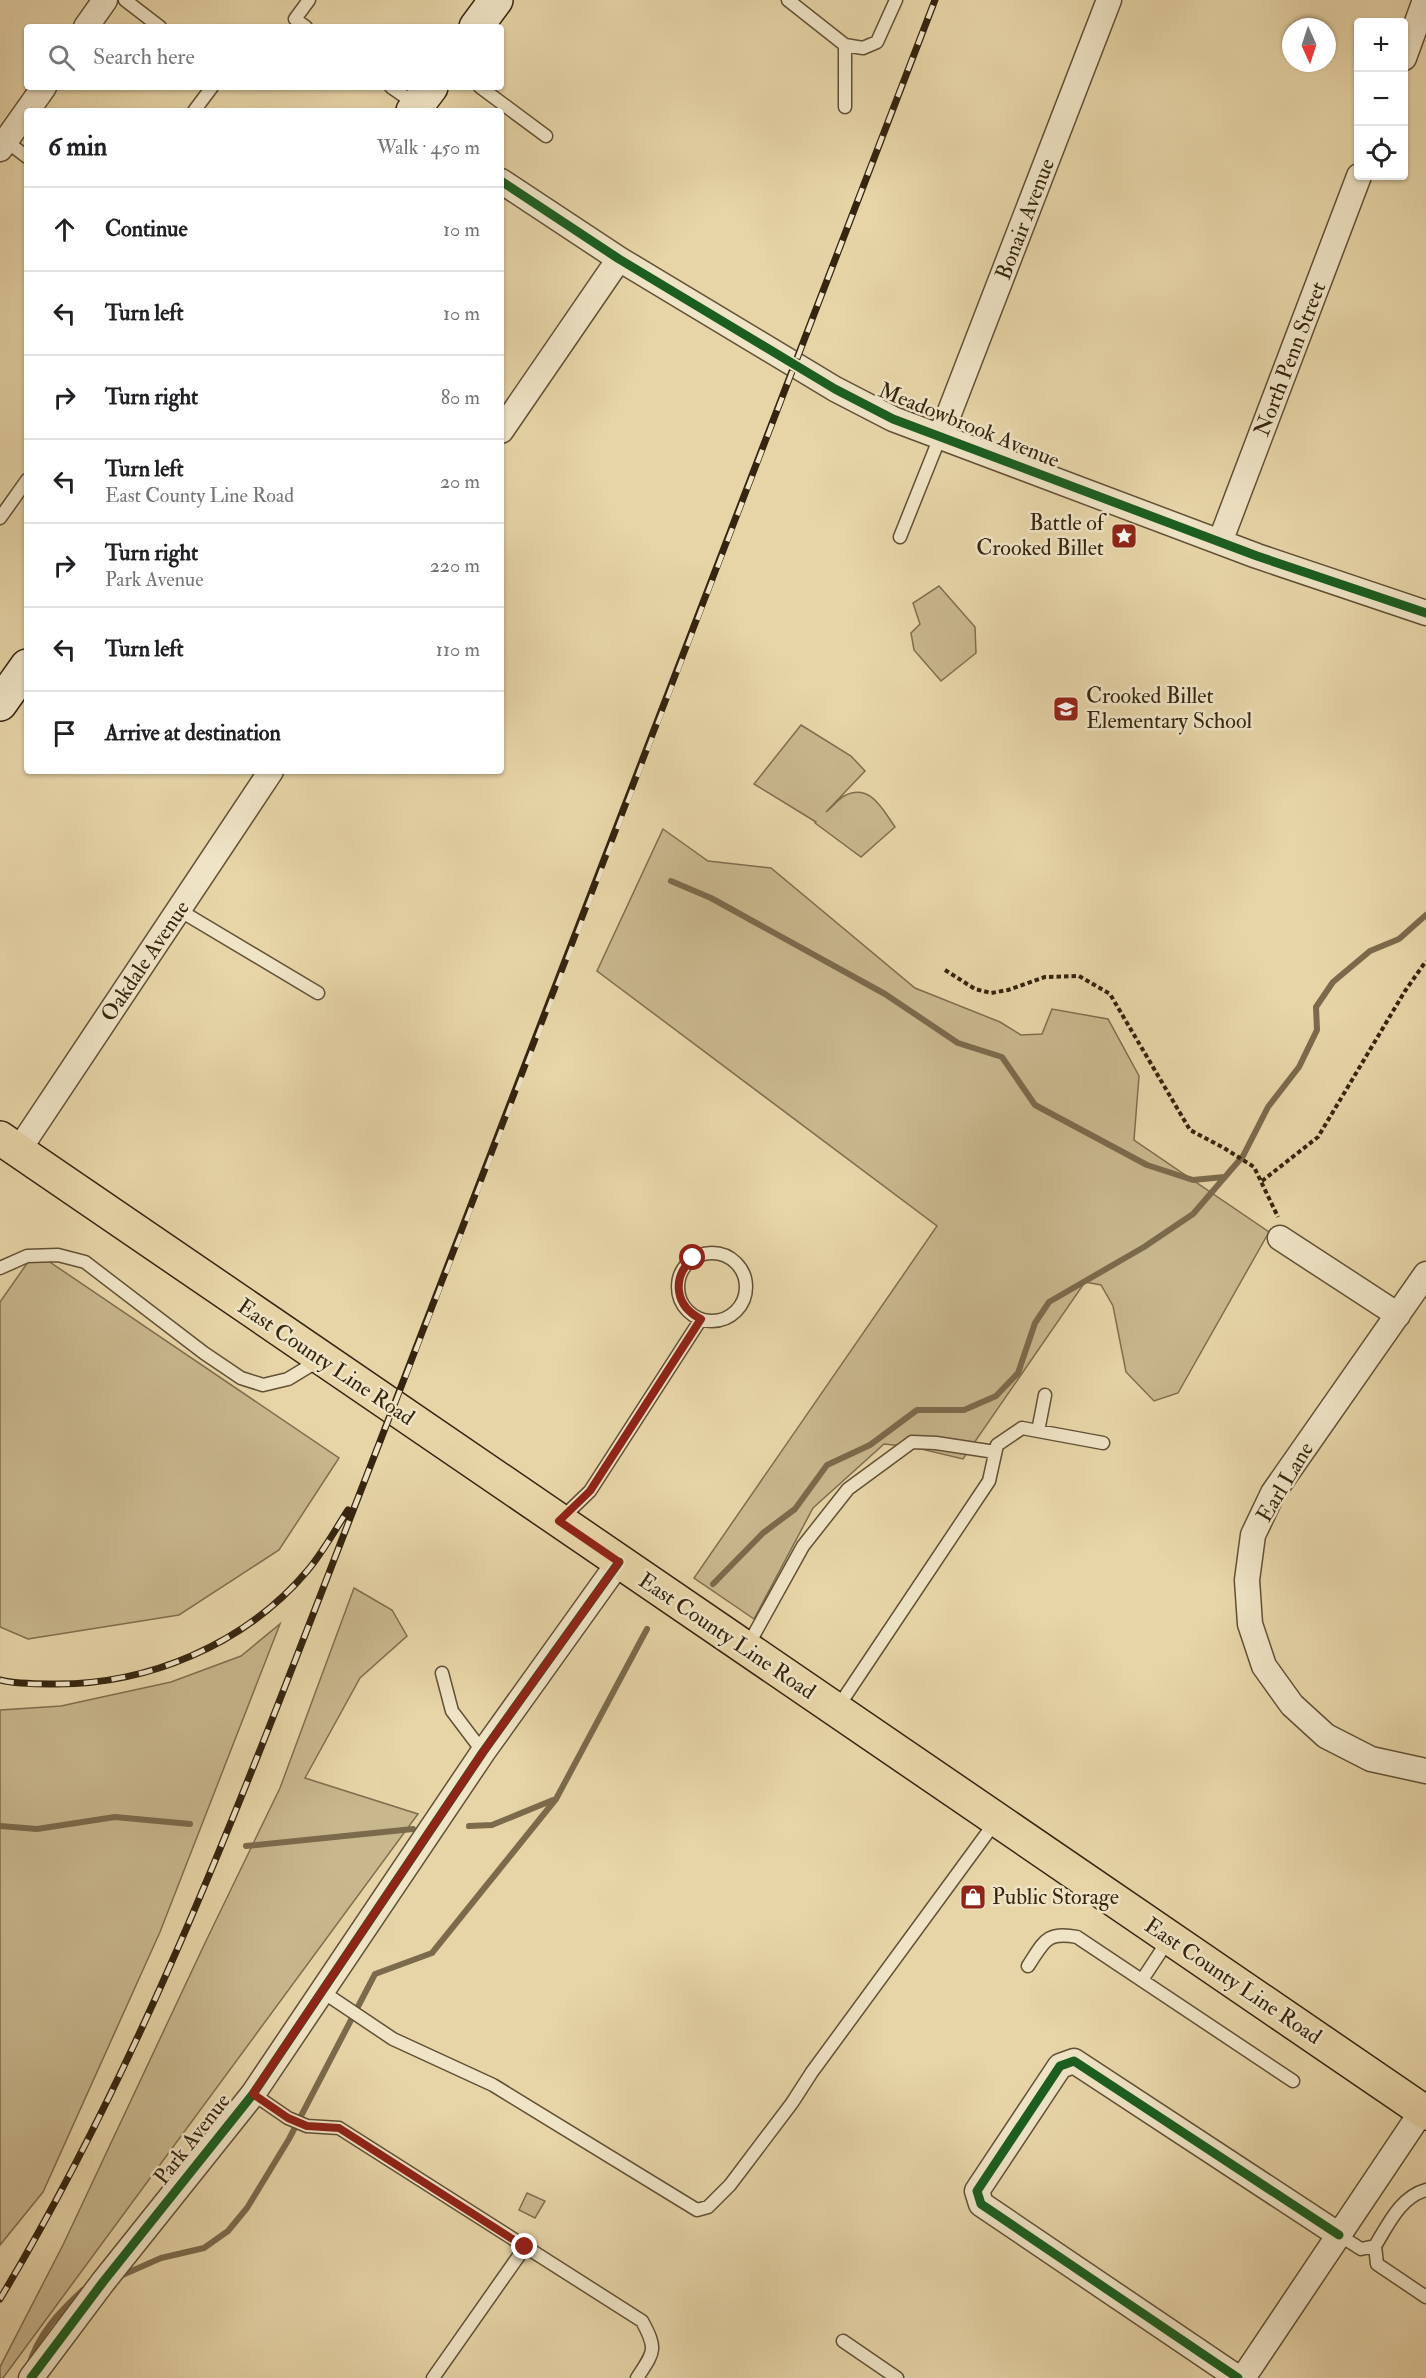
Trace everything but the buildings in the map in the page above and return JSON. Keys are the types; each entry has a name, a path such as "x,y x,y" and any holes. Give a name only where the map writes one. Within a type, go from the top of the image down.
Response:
{"main road":[{"path":"478,24 496,0"},
{"path":"0,704 24,670"},
{"name":"East County Line Road","path":"9,1144 996,1820 1425,2109"}],"street":[{"path":"88,24 105,0"},
{"name":"Bonair Avenue","path":"940,437 1109,0"},
{"path":"1408,47 1425,0"},
{"path":"29,108 42,90"},
{"path":"3,145 24,115"},
{"name":"North Penn Street","path":"1220,542 1357,180"},
{"name":"Meadowbrook Avenue","path":"504,183 619,259 835,389 893,419 1220,542 1426,613"},
{"path":"504,426 619,259"},
{"name":"Oakdale Avenue","path":"9,1144 179,910 269,774"},
{"path":"1280,1238 1398,1315"},
{"name":"Earl Lane","path":"1426,1274 1273,1493 1253,1535 1247,1580 1250,1624 1264,1666 1293,1705 1326,1736 1371,1759 1426,1771"},
{"name":"Park Avenue","path":"31,2378 253,2094 483,1752 619,1562"},
{"path":"1238,2378 981,2205 977,2191 1060,2066 1074,2061 1339,2235"},
{"path":"1243,2378 1425,2109"}],"lane":[{"path":"125,0 156,24"},
{"path":"301,24 295,20 309,0"},
{"path":"788,0 844,45 863,48 877,42 896,0"},
{"path":"844,45 845,107"},
{"path":"196,108 210,90"},
{"path":"484,90 546,136"},
{"path":"3,145 24,156"},
{"path":"900,537 940,437"},
{"path":"0,518 24,484"},
{"path":"179,910 318,993"},
{"path":"714,1253 725,1255 735,1261 746,1281 746,1293 742,1304 724,1319 713,1321 701,1319 692,1314 679,1297 680,1275 693,1258 714,1253"},
{"path":"0,1268 27,1256 58,1255 86,1262 204,1353 241,1378 263,1385 288,1379 322,1359"},
{"path":"559,1521 590,1491 701,1319"},
{"path":"1038,1431 1045,1395"},
{"path":"836,1710 989,1481 997,1445 1023,1428 1103,1443"},
{"path":"746,1649 803,1546 848,1489 912,1442 936,1443 995,1452"},
{"path":"442,1673 452,1711 483,1752"},
{"path":"323,1992 393,2039 493,2085 697,2210 708,2207 730,2185 792,2103 812,2072 996,1820"},
{"path":"1028,1966 1046,1940 1059,1934 1077,1937 1293,2081"},
{"path":"1142,1980 1170,1938"},
{"path":"253,2094 288,2118 307,2126 339,2128 642,2321 651,2337 653,2354 637,2378"},
{"path":"1426,2190 1416,2193 1399,2207 1375,2246 1377,2264 1426,2296"},
{"path":"1339,2235 1361,2249 1375,2246"},
{"path":"433,2378 525,2247"},
{"path":"843,2341 897,2378"}],"path":[{"path":"1263,1181 1318,1137 1405,991 1426,961"},
{"path":"945,970 975,989 991,993 1008,990 1046,977 1079,976 1110,994 1190,1130 1254,1167 1263,1181 1281,1222 1280,1238"}],"shaded area":[{"path":"939,586 975,627 976,653 941,681 914,650 911,633 920,624 913,603"},
{"path":"801,725 851,756 865,771 826,812 844,796 861,793 875,800 895,827 861,857 816,822 754,784"},
{"path":"663,829 708,861 771,868 915,988 1000,1022 1021,1035 1042,1034 1052,1009 1108,1019 1139,1076 1134,1140 1269,1232 1178,1393 1154,1401 1126,1372 1113,1306 1101,1285 1085,1282 963,1459 913,1447 884,1444 813,1508 754,1619 694,1578 937,1226 597,971"},
{"path":"35,1252 339,1458 279,1550 179,1615 28,1639 0,1627 0,1302"},
{"path":"354,1588 392,1610 407,1636 360,1678 305,1778 418,1814 3,2378 0,2378 0,2367 63,2245 280,1788"},
{"path":"280,1624 160,1932 43,2192 0,2245 0,1710 61,1706 171,1682 241,1656"},
{"path":"527,2193 545,2201 535,2218 519,2210"}],"waterway":[{"path":"671,881 711,898 885,994 958,1043 1002,1057 1035,1105 1147,1165 1193,1180 1224,1177"},
{"path":"713,1584 763,1533 795,1509 827,1465 870,1445 917,1410 964,1410 996,1396 1018,1373 1035,1323 1049,1302 1144,1247 1193,1214 1243,1156 1268,1107 1299,1067 1317,1030 1316,1007 1333,982 1370,951 1399,939 1426,915"},
{"path":"118,2277 161,2258 204,2248 228,2231 247,2208 289,2139 375,1974 432,1953 556,1799 647,1629"},
{"path":"469,1826 492,1825 553,1800"},
{"path":"0,1826 37,1829 115,1817 190,1824"},
{"path":"246,1846 413,1829"},
{"path":"29,2366 44,2334 58,2315 83,2290"}],"railway":[{"path":"0,2299 58,2197 111,2093 161,1987 207,1880 519,1084 935,0"},
{"path":"0,1680 50,1684 86,1683 122,1678 157,1669 224,1640 255,1620 283,1597 308,1570 348,1510"}],"cycle path":[{"path":"504,183 619,259 835,389 893,419 1257,556 1426,613"},
{"path":"31,2378 103,2282 253,2094 483,1752 619,1562"},
{"path":"1238,2378 981,2204 977,2191 1060,2066 1074,2061 1339,2235"}],"place":[{"name":"Battle of Crooked Billet","path":"1124,536"},
{"name":"Crooked Billet Elementary School","path":"1066,709"},
{"name":"Public Storage","path":"973,1897"}],"route":[{"path":"525,2247 339,2128 307,2126 288,2118 253,2094 483,1752 619,1562 559,1521 590,1491 701,1319 684,1306 679,1297 680,1275 693,1258"}]}
